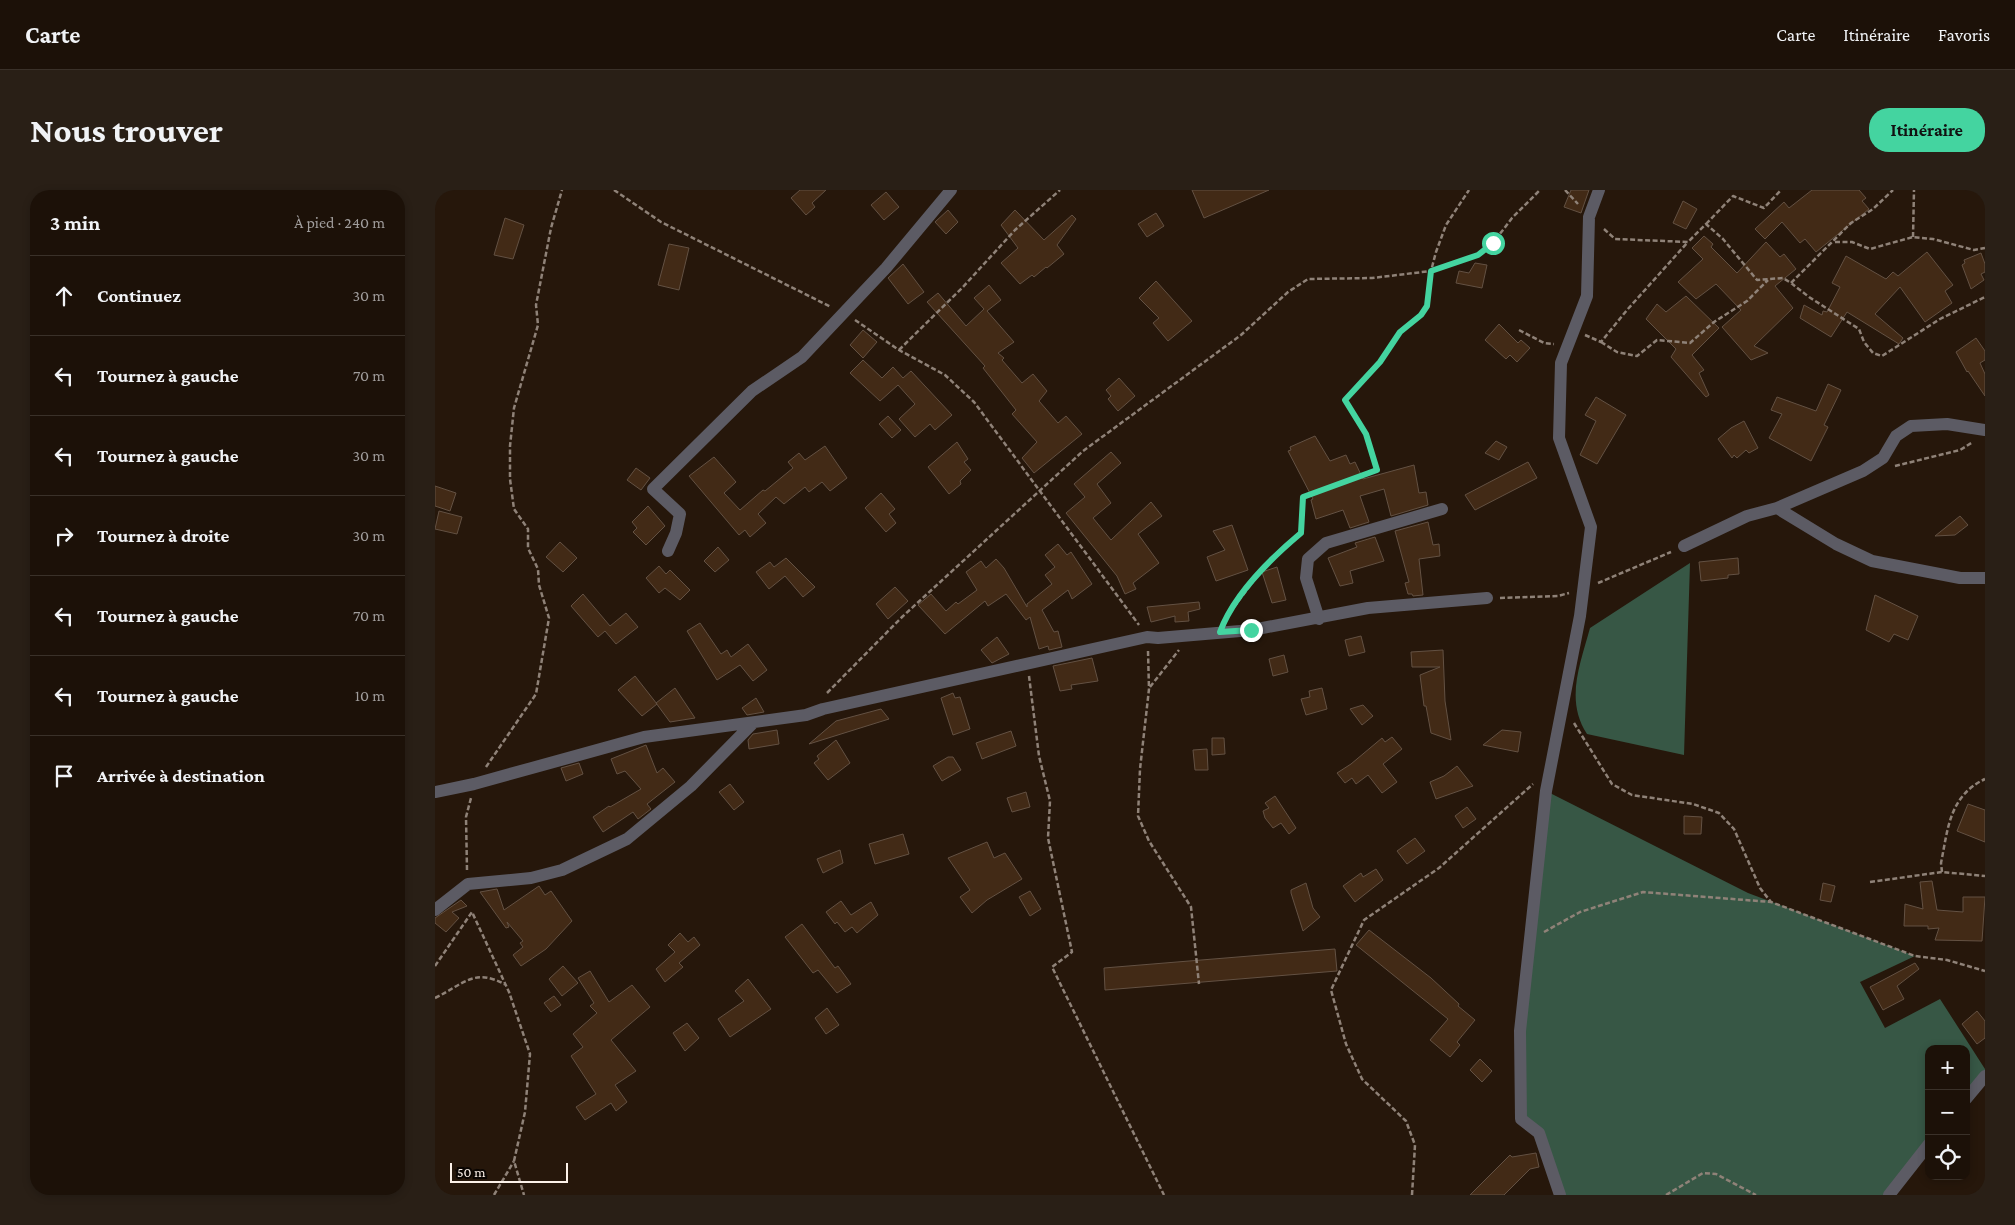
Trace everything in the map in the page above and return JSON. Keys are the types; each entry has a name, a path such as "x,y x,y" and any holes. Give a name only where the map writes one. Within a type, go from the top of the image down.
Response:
{"street":[{"path":"667,551 676,533 680,514 653,489 752,391 802,357 886,268 951,190"},
{"path":"1560,1195 1539,1133 1521,1119 1520,1031 1549,769 1580,616 1591,527 1559,438 1561,363 1587,296 1589,216 1599,190"},
{"path":"1684,546 1747,516 1777,508 1863,471 1883,458 1896,436 1911,426 1947,424 1981,435"},
{"path":"1777,508 1836,544 1872,560 1960,578 1985,578"},
{"path":"1319,619 1306,578 1308,559 1326,543 1442,509"},
{"path":"435,792 474,784 644,737 806,716 823,709 1147,637 1158,638 1251,630 1319,619 1368,608 1487,598"},
{"path":"435,910 468,884 531,878 562,870 627,839 691,786 752,724"},
{"path":"1970,1094 1985,1076"},
{"path":"1889,1195 1925,1149"}],"path":[{"path":"468,884 467,817 474,784 535,694 549,618 539,585 538,569 528,548 528,529 515,509 510,479 510,446 514,408 538,325 536,305 551,228 562,190"},
{"path":"614,190 661,222 844,313 899,350 945,375 974,402 1040,490 1147,637 1149,689 1140,769 1138,816 1149,841 1191,907 1199,984"},
{"path":"899,350 963,288 1015,230 1060,190"},
{"path":"1220,632 1225,618 1270,559 1301,533 1303,497 1377,470 1366,434 1345,400 1380,362 1400,332 1421,315 1427,306 1431,271 1446,225 1469,190"},
{"path":"1532,190 1535,194"},
{"path":"825,695 902,618 1083,451 1241,335 1288,292 1308,278 1372,278 1431,271 1478,255 1493,243 1539,190"},
{"path":"1565,190 1589,216 1615,239 1688,242"},
{"path":"1601,342 1688,242 1733,196 1764,208 1781,190"},
{"path":"1791,283 1835,242 1851,223 1873,209 1893,190"},
{"path":"1913,237 1914,190"},
{"path":"1706,224 1723,239 1757,280 1783,278 1859,329 1864,342 1873,353 1882,356 1940,319 1985,296"},
{"path":"1835,242 1852,242 1870,249 1913,237 1933,239 1974,250 1985,248"},
{"path":"1574,330 1601,342 1617,352 1637,356 1657,340 1690,343 1714,322 1747,301 1769,279"},
{"path":"1519,330 1544,342 1569,345"},
{"path":"1893,466 1960,450 1981,435"},
{"path":"1149,689 1192,635"},
{"path":"1028,663 1039,756 1050,801 1048,838 1072,952 1053,967 1164,1195"},
{"path":"1562,704 1612,784 1633,795 1693,804 1719,813 1734,829 1760,888 1771,902"},
{"path":"1412,1195 1415,1145 1406,1121 1362,1079 1346,1044 1331,990 1364,920 1439,868 1549,769"},
{"path":"1941,872 1941,863 1953,809 1972,785 1985,779"},
{"path":"1870,882 1941,872 1985,876"},
{"path":"1529,940 1580,912 1643,892 1771,902 1915,956 1984,970"},
{"path":"435,966 472,912 506,985 530,1054 525,1112 514,1161 494,1195"},
{"path":"435,998 474,977 484,976 506,985"},
{"path":"514,1161 524,1195"},
{"path":"1666,1195 1703,1173 1715,1174 1756,1195"}],"green space":[{"path":"1690,563 1684,755 1587,734 1580,721 1576,695 1579,669 1590,628"},
{"path":"1546,791 1748,893 1915,956 1860,982 1885,1028 1940,999 1970,1045 1925,1045 1925,1149 1889,1195 1560,1195 1539,1133 1521,1119 1520,1031"},
{"path":"1970,1046 1985,1069 1985,1076 1970,1094"}],"building":[{"path":"800,190 826,190 812,203 815,207 806,215 791,198"},
{"path":"1192,190 1269,190 1204,218"},
{"path":"1571,190 1589,190 1581,213 1564,207"},
{"path":"1812,190 1859,190 1866,198 1862,201 1869,209 1816,252 1805,239 1800,243 1782,222 1765,239 1755,229 1784,202 1789,208"},
{"path":"886,192 899,207 884,220 871,205"},
{"path":"1683,201 1697,209 1686,229 1673,223"},
{"path":"948,210 958,222 946,234 935,222"},
{"path":"1015,210 1044,240 1072,215 1076,219 1057,245 1064,254 1034,277 1032,275 1020,284 1001,263 1018,248 1001,225"},
{"path":"1156,213 1164,226 1147,237 1138,224"},
{"path":"505,218 524,225 513,259 494,255"},
{"path":"1704,236 1713,244 1711,247 1737,273 1766,242 1780,257 1784,254 1796,269 1775,286 1793,308 1754,346 1768,353 1751,360 1722,327 1741,310 1716,284 1696,299 1678,282 1703,259 1692,248"},
{"path":"669,244 689,248 679,290 658,285"},
{"path":"1927,252 1953,285 1945,291 1952,303 1925,322 1900,287 1875,314 1903,338 1899,344 1847,312 1831,337 1800,318 1804,305 1822,315 1823,311 1827,312 1840,287 1832,283 1846,256 1886,279 1893,272 1898,276"},
{"path":"1981,253 1985,264 1985,272 1981,274 1984,280 1971,289 1962,265 1965,263 1964,260"},
{"path":"1475,263 1487,265 1482,288 1456,283 1459,271 1469,273"},
{"path":"903,264 924,292 908,304 888,278"},
{"path":"1156,281 1192,321 1168,341 1153,323 1159,318 1139,298"},
{"path":"989,285 1001,300 987,311 1014,342 998,353 1004,358 1002,360 1022,383 1033,374 1047,391 1039,401 1058,423 1066,416 1082,434 1034,473 1022,458 1037,442 1012,414 1016,410 983,368 985,366 927,302 938,293 966,326 984,309 974,298"},
{"path":"1686,296 1719,328 1692,355 1704,370 1699,373 1709,395 1706,397 1671,357 1676,349 1646,319 1657,304 1666,312"},
{"path":"1499,324 1518,343 1521,340 1530,348 1517,362 1510,355 1506,359 1485,340"},
{"path":"863,330 877,342 863,358 850,345"},
{"path":"1976,338 1985,351 1985,360 1980,363 1985,374 1985,396 1967,372 1956,352"},
{"path":"863,360 882,378 893,367 903,378 911,371 952,415 935,430 930,424 915,437 899,419 915,404 898,385 880,401 850,373"},
{"path":"1119,378 1135,396 1118,411 1108,399 1111,396 1106,390"},
{"path":"1828,384 1841,390 1824,425 1828,427 1811,461 1769,438 1782,414 1771,410 1777,397 1816,411"},
{"path":"1596,397 1626,415 1597,464 1580,455 1596,421 1585,415"},
{"path":"888,416 901,430 892,438 879,424"},
{"path":"1744,421 1758,448 1749,453 1746,450 1737,458 1734,455 1732,458 1718,439 1731,428"},
{"path":"1315,436 1330,461 1346,455 1350,464 1355,462 1363,479 1414,465 1419,493 1426,492 1428,505 1391,516 1384,489 1360,496 1369,522 1350,528 1343,510 1316,519 1311,500 1313,499 1288,451 1291,450 1290,447"},
{"path":"1496,441 1507,447 1499,460 1485,453"},
{"path":"957,442 968,459 964,462 971,470 960,481 961,484 949,494 928,467"},
{"path":"825,446 847,478 830,491 822,482 809,492 805,487 784,504 776,497 758,514 766,523 750,537 745,530 739,535 689,476 714,457 736,482 724,493 740,510 793,468 788,462 799,453 805,460"},
{"path":"1111,452 1121,463 1097,484 1111,503 1093,518 1111,540 1151,502 1162,516 1138,534 1159,563 1133,583 1136,589 1125,594 1117,576 1066,513 1085,497 1074,484"},
{"path":"1528,462 1537,478 1475,510 1465,495"},
{"path":"636,468 650,478 641,490 627,480"},
{"path":"435,486 456,493 450,511 435,506"},
{"path":"881,493 895,509 889,514 896,523 886,532 865,508"},
{"path":"648,506 665,526 646,545 633,532 637,528 632,522"},
{"path":"439,511 462,517 457,534 435,529"},
{"path":"1960,516 1968,525 1955,535 1935,536"},
{"path":"1428,522 1433,545 1439,544 1440,556 1419,559 1423,595 1413,596 1408,594 1405,583 1409,582 1395,531"},
{"path":"1232,525 1248,570 1216,581 1207,557 1225,550 1213,531"},
{"path":"1375,537 1384,561 1350,571 1353,583 1340,586 1328,558 1357,547 1355,543"},
{"path":"560,542 577,558 563,572 546,557"},
{"path":"1058,544 1067,555 1071,552 1092,584 1072,599 1068,590 1042,610 1054,632 1058,631 1062,647 1049,650 1048,646 1039,649 1030,617 1026,620 1006,594 988,606 985,601 945,634 918,605 931,594 946,611 956,602 958,604 977,590 966,572 981,561 986,568 996,559 1004,568 1027,607 1027,604 1052,584 1045,575 1055,567 1045,555"},
{"path":"718,547 729,560 715,572 704,561"},
{"path":"786,558 815,587 803,597 785,576 769,589 756,572 770,562 774,567"},
{"path":"1738,558 1739,574 1728,575 1728,578 1701,581 1699,562"},
{"path":"659,566 666,574 670,570 690,590 680,600 665,588 659,593 646,578"},
{"path":"1277,567 1286,600 1272,603 1262,572"},
{"path":"895,587 908,601 888,619 876,604"},
{"path":"583,594 610,626 626,613 638,627 616,644 605,631 598,637 571,606"},
{"path":"1875,595 1918,616 1908,640 1894,634 1889,642 1866,630"},
{"path":"1199,602 1200,609 1188,612 1189,621 1175,622 1175,616 1151,622 1147,607"},
{"path":"700,623 721,654 727,650 731,657 748,644 767,670 753,681 740,665 717,680 687,631"},
{"path":"1361,636 1365,652 1349,656 1345,640"},
{"path":"997,637 1009,654 992,663 981,650"},
{"path":"1443,650 1445,701 1451,740 1431,733 1426,706 1424,706 1420,675 1440,667 1412,667 1411,652"},
{"path":"1284,655 1288,672 1273,676 1269,659"},
{"path":"1092,658 1098,681 1071,685 1072,689 1060,691 1053,666"},
{"path":"635,676 657,704 642,716 618,690"},
{"path":"675,688 695,718 670,722 656,703"},
{"path":"1322,688 1327,709 1306,715 1301,699 1310,697 1309,691"},
{"path":"953,693 955,698 960,697 970,729 953,735 941,698"},
{"path":"756,698 764,712 747,715 742,708"},
{"path":"1363,705 1373,716 1362,725 1350,709"},
{"path":"881,709 889,719 809,744 836,721"},
{"path":"777,730 779,744 749,749 748,740 753,734"},
{"path":"1502,730 1521,732 1518,752 1483,745"},
{"path":"1011,731 1016,746 982,759 976,743"},
{"path":"1392,737 1402,749 1383,764 1397,782 1382,793 1368,775 1356,784 1352,778 1345,783 1337,773 1382,738 1385,742"},
{"path":"1212,738 1224,738 1225,754 1212,755"},
{"path":"836,740 850,763 828,780 814,763 819,759 817,756"},
{"path":"646,745 657,773 663,768 675,782 647,804 651,809 638,819 633,812 603,832 593,817 641,789 625,771 617,774 611,759"},
{"path":"1207,749 1208,770 1195,770 1193,750"},
{"path":"948,757 953,757 961,770 942,781 933,766"},
{"path":"579,763 583,774 566,781 561,768"},
{"path":"1457,766 1473,786 1436,799 1430,782 1444,776"},
{"path":"730,784 744,802 734,810 719,792"},
{"path":"1026,792 1030,807 1012,812 1007,798"},
{"path":"1275,796 1296,828 1289,834 1281,823 1273,828 1265,818 1263,811 1269,808 1265,803"},
{"path":"1968,804 1985,810 1985,842 1957,831"},
{"path":"1467,807 1476,819 1463,828 1455,816"},
{"path":"1684,816 1702,817 1701,834 1684,834"},
{"path":"903,834 909,854 875,864 869,844"},
{"path":"1415,838 1425,851 1407,864 1397,851"},
{"path":"987,842 994,858 1005,853 1022,879 987,900 972,913 960,897 970,890 948,858"},
{"path":"840,850 843,863 823,873 817,859"},
{"path":"1376,869 1383,880 1355,902 1343,886 1361,873 1363,877"},
{"path":"1932,881 1937,910 1963,912 1963,897 1985,897 1982,941 1935,940 1939,928 1928,929 1928,926 1904,926 1905,904 1923,909 1920,882"},
{"path":"1306,883 1313,908 1320,917 1303,931 1291,890"},
{"path":"1823,883 1835,886 1831,902 1820,900"},
{"path":"539,886 545,895 551,891 572,921 546,949 521,966 513,955 523,947 520,943 523,941 507,922 509,927 506,928 480,892 497,889 504,910"},
{"path":"1030,891 1041,909 1030,916 1019,897"},
{"path":"461,900 467,906 452,912 459,918 446,932 435,923 435,918"},
{"path":"841,901 851,915 871,902 878,915 857,933 852,927 845,932 837,922 835,924 826,912"},
{"path":"802,924 835,968 838,966 851,984 837,993 818,970 813,973 785,937"},
{"path":"1369,930 1431,978 1459,1004 1458,1006 1475,1020 1457,1042 1460,1045 1450,1057 1430,1040 1448,1019 1356,945"},
{"path":"680,933 688,942 694,937 700,945 679,963 683,967 665,982 656,969 675,952 668,945"},
{"path":"1335,949 1337,971 1105,990 1104,968"},
{"path":"1915,963 1919,969 1897,986 1904,999 1883,1010 1870,987"},
{"path":"563,966 578,983 562,996 549,979"},
{"path":"590,971 609,1002 632,985 650,1007 611,1040 636,1071 615,1085 627,1102 616,1111 611,1103 585,1120 576,1107 596,1094 571,1056 583,1047 573,1034 597,1013 590,1006 594,1003 578,978"},
{"path":"748,979 771,1009 730,1037 718,1019 744,1001 735,991"},
{"path":"554,996 561,1005 551,1012 544,1003"},
{"path":"827,1008 839,1025 826,1034 815,1018"},
{"path":"1977,1011 1985,1021 1985,1038 1977,1044 1962,1024"},
{"path":"687,1023 699,1038 685,1051 673,1033"},
{"path":"1480,1059 1492,1071 1482,1082 1470,1070"},
{"path":"1536,1153 1539,1167 1530,1169 1504,1195 1470,1195 1510,1155 1512,1157"}],"route":[{"path":"1251,630 1220,632 1225,618 1270,559 1301,533 1303,497 1377,470 1366,434 1345,400 1380,362 1400,332 1421,315 1427,306 1431,271 1478,255 1493,243"}]}
